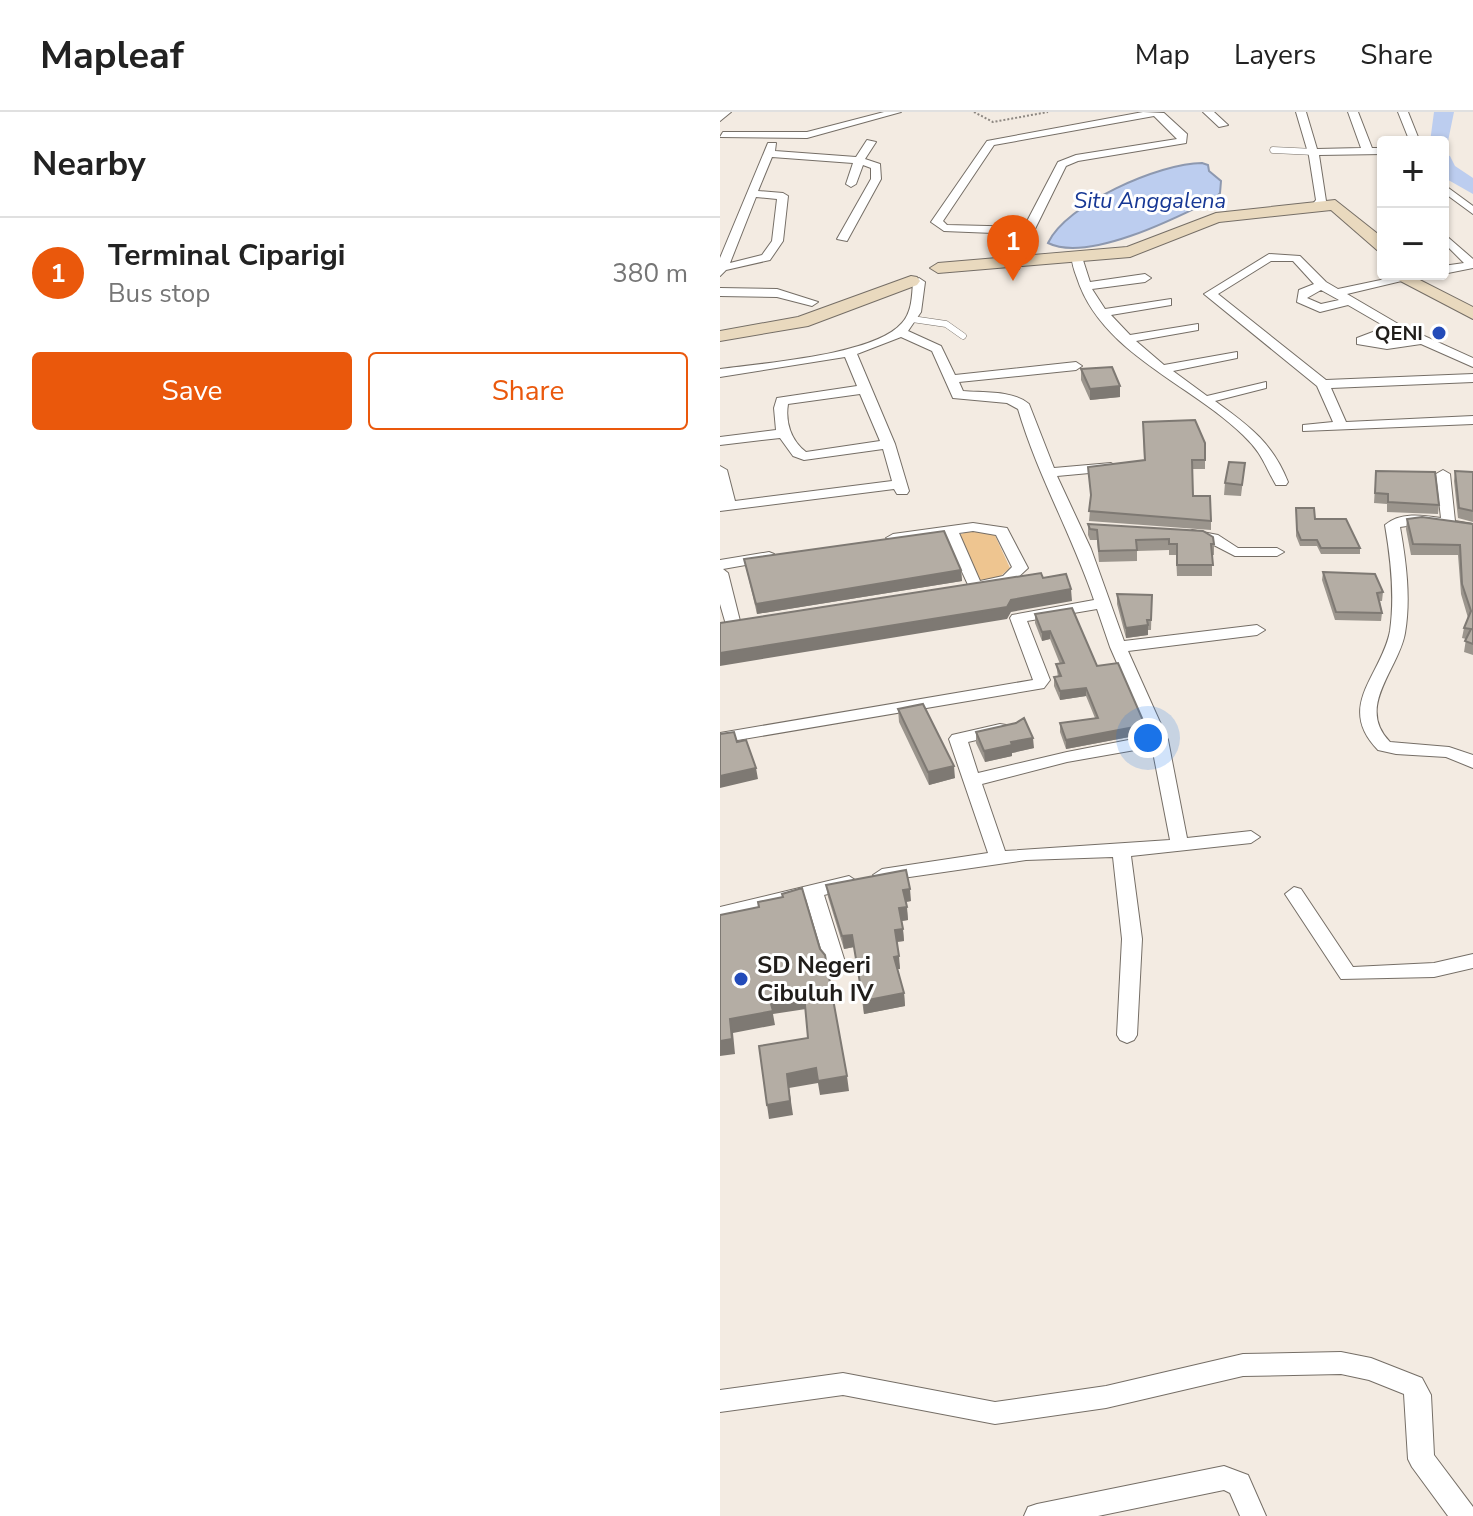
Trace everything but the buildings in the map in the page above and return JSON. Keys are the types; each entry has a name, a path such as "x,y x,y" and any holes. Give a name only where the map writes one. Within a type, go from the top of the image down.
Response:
{"street":[{"path":"720,118 726,112"},
{"path":"721,134 775,136 820,133 896,112"},
{"path":"1208,112 1223,125"},
{"path":"1301,112 1315,152 1328,208 1377,256"},
{"path":"1353,112 1368,152"},
{"path":"1403,112 1413,136"},
{"path":"1015,264 1028,231 1062,164 1067,160 1178,142 1183,136 1161,115 1154,113 991,143 937,222 944,228 1028,231"},
{"path":"721,270 775,136"},
{"path":"851,184 859,160 871,142"},
{"path":"1315,152 1377,151"},
{"path":"769,154 859,160 876,166 876,179 843,239"},
{"path":"721,270 766,258 778,241 782,219 778,207 783,196 752,194"},
{"path":"1449,195 1473,211"},
{"path":"720,327 788,317 912,279 937,280 940,270 1154,255 1212,227 1328,208 1377,243"},
{"path":"1449,242 1473,265"},
{"path":"1341,426 1323,384 1210,294 1269,257 1296,258 1322,285 1396,328 1473,363"},
{"path":"1077,259 1086,286 1102,313 1143,356 1165,369 1260,443 1271,457 1281,482"},
{"path":"1449,269 1473,265"},
{"path":"1086,286 1145,278"},
{"path":"720,373 849,351 900,332 912,319 912,279"},
{"path":"720,336 802,322 912,279"},
{"path":"1322,285 1303,293 1301,299 1320,308 1394,280"},
{"path":"1417,280 1473,314"},
{"path":"1420,280 1473,304"},
{"path":"720,292 777,293 812,302"},
{"path":"1102,313 1167,302"},
{"path":"1126,339 1194,327"},
{"path":"1396,328 1361,341 1387,345 1422,340"},
{"path":"900,332 937,349 962,397 1007,399 1021,404 1050,472 1081,528 1118,647 1159,740 1180,846"},
{"path":"720,470 725,507 901,487 888,444 849,351"},
{"path":"1165,369 1233,355"},
{"path":"952,379 1076,366"},
{"path":"1323,384 1473,378"},
{"path":"1205,400 1261,385"},
{"path":"865,389 782,401 779,409 793,452 804,456 888,444"},
{"path":"1308,428 1473,420"},
{"path":"720,441 786,433"},
{"path":"1050,472 1121,467"},
{"path":"1443,474 1448,524"},
{"path":"1473,528 1418,520 1392,525 1398,555 1399,586 1394,643 1387,665 1375,680 1368,700 1370,720 1378,742 1384,746 1439,748 1473,762"},
{"path":"880,540 950,529 973,527 999,530 1026,577 967,587 950,529"},
{"path":"1170,533 1206,535 1235,552 1277,552"},
{"path":"720,565 778,556"},
{"path":"720,573 734,625"},
{"path":"720,738 1038,684 1042,680 1018,618 1102,603"},
{"path":"1118,647 1257,630"},
{"path":"998,857 958,739 1010,727"},
{"path":"974,780 1067,757 1159,740"},
{"path":"720,914 872,877 998,857 1121,851 1251,837"},
{"path":"1121,851 1132,939 1127,1035"},
{"path":"813,891 835,962"},
{"path":"1294,894 1348,974 1434,970 1473,961"},
{"path":"720,1401 824,1384 865,1386 995,1413 1120,1394 1243,1365 1341,1363 1371,1369 1407,1382 1419,1395 1418,1441 1421,1459 1464,1516"},
{"path":"1037,1516 1224,1478 1239,1484 1253,1516"}],"lane":[{"path":"1273,150 1315,152"},
{"path":"912,319 941,322 963,336"}],"path":[{"path":"974,112 993,122 1048,112"}],"shaded area":[{"path":"977,528 993,531 1010,568 997,579 978,580 959,535"}],"water":[{"name":"Situ Anggalena","path":"1202,163 1208,165 1209,171 1221,181 1220,193 1214,199 1156,226 1109,243 1065,248 1048,243 1058,228 1074,214 1116,188 1163,170"}],"waterway":[{"path":"1441,136 1444,112"},
{"path":"1449,172 1473,188"}],"place":[{"name":"Terminal Ciparigi","path":"1013,281"},
{"name":"QENI","path":"1439,333"},
{"name":"SD Negeri Cibuluh IV","path":"741,979"}]}
